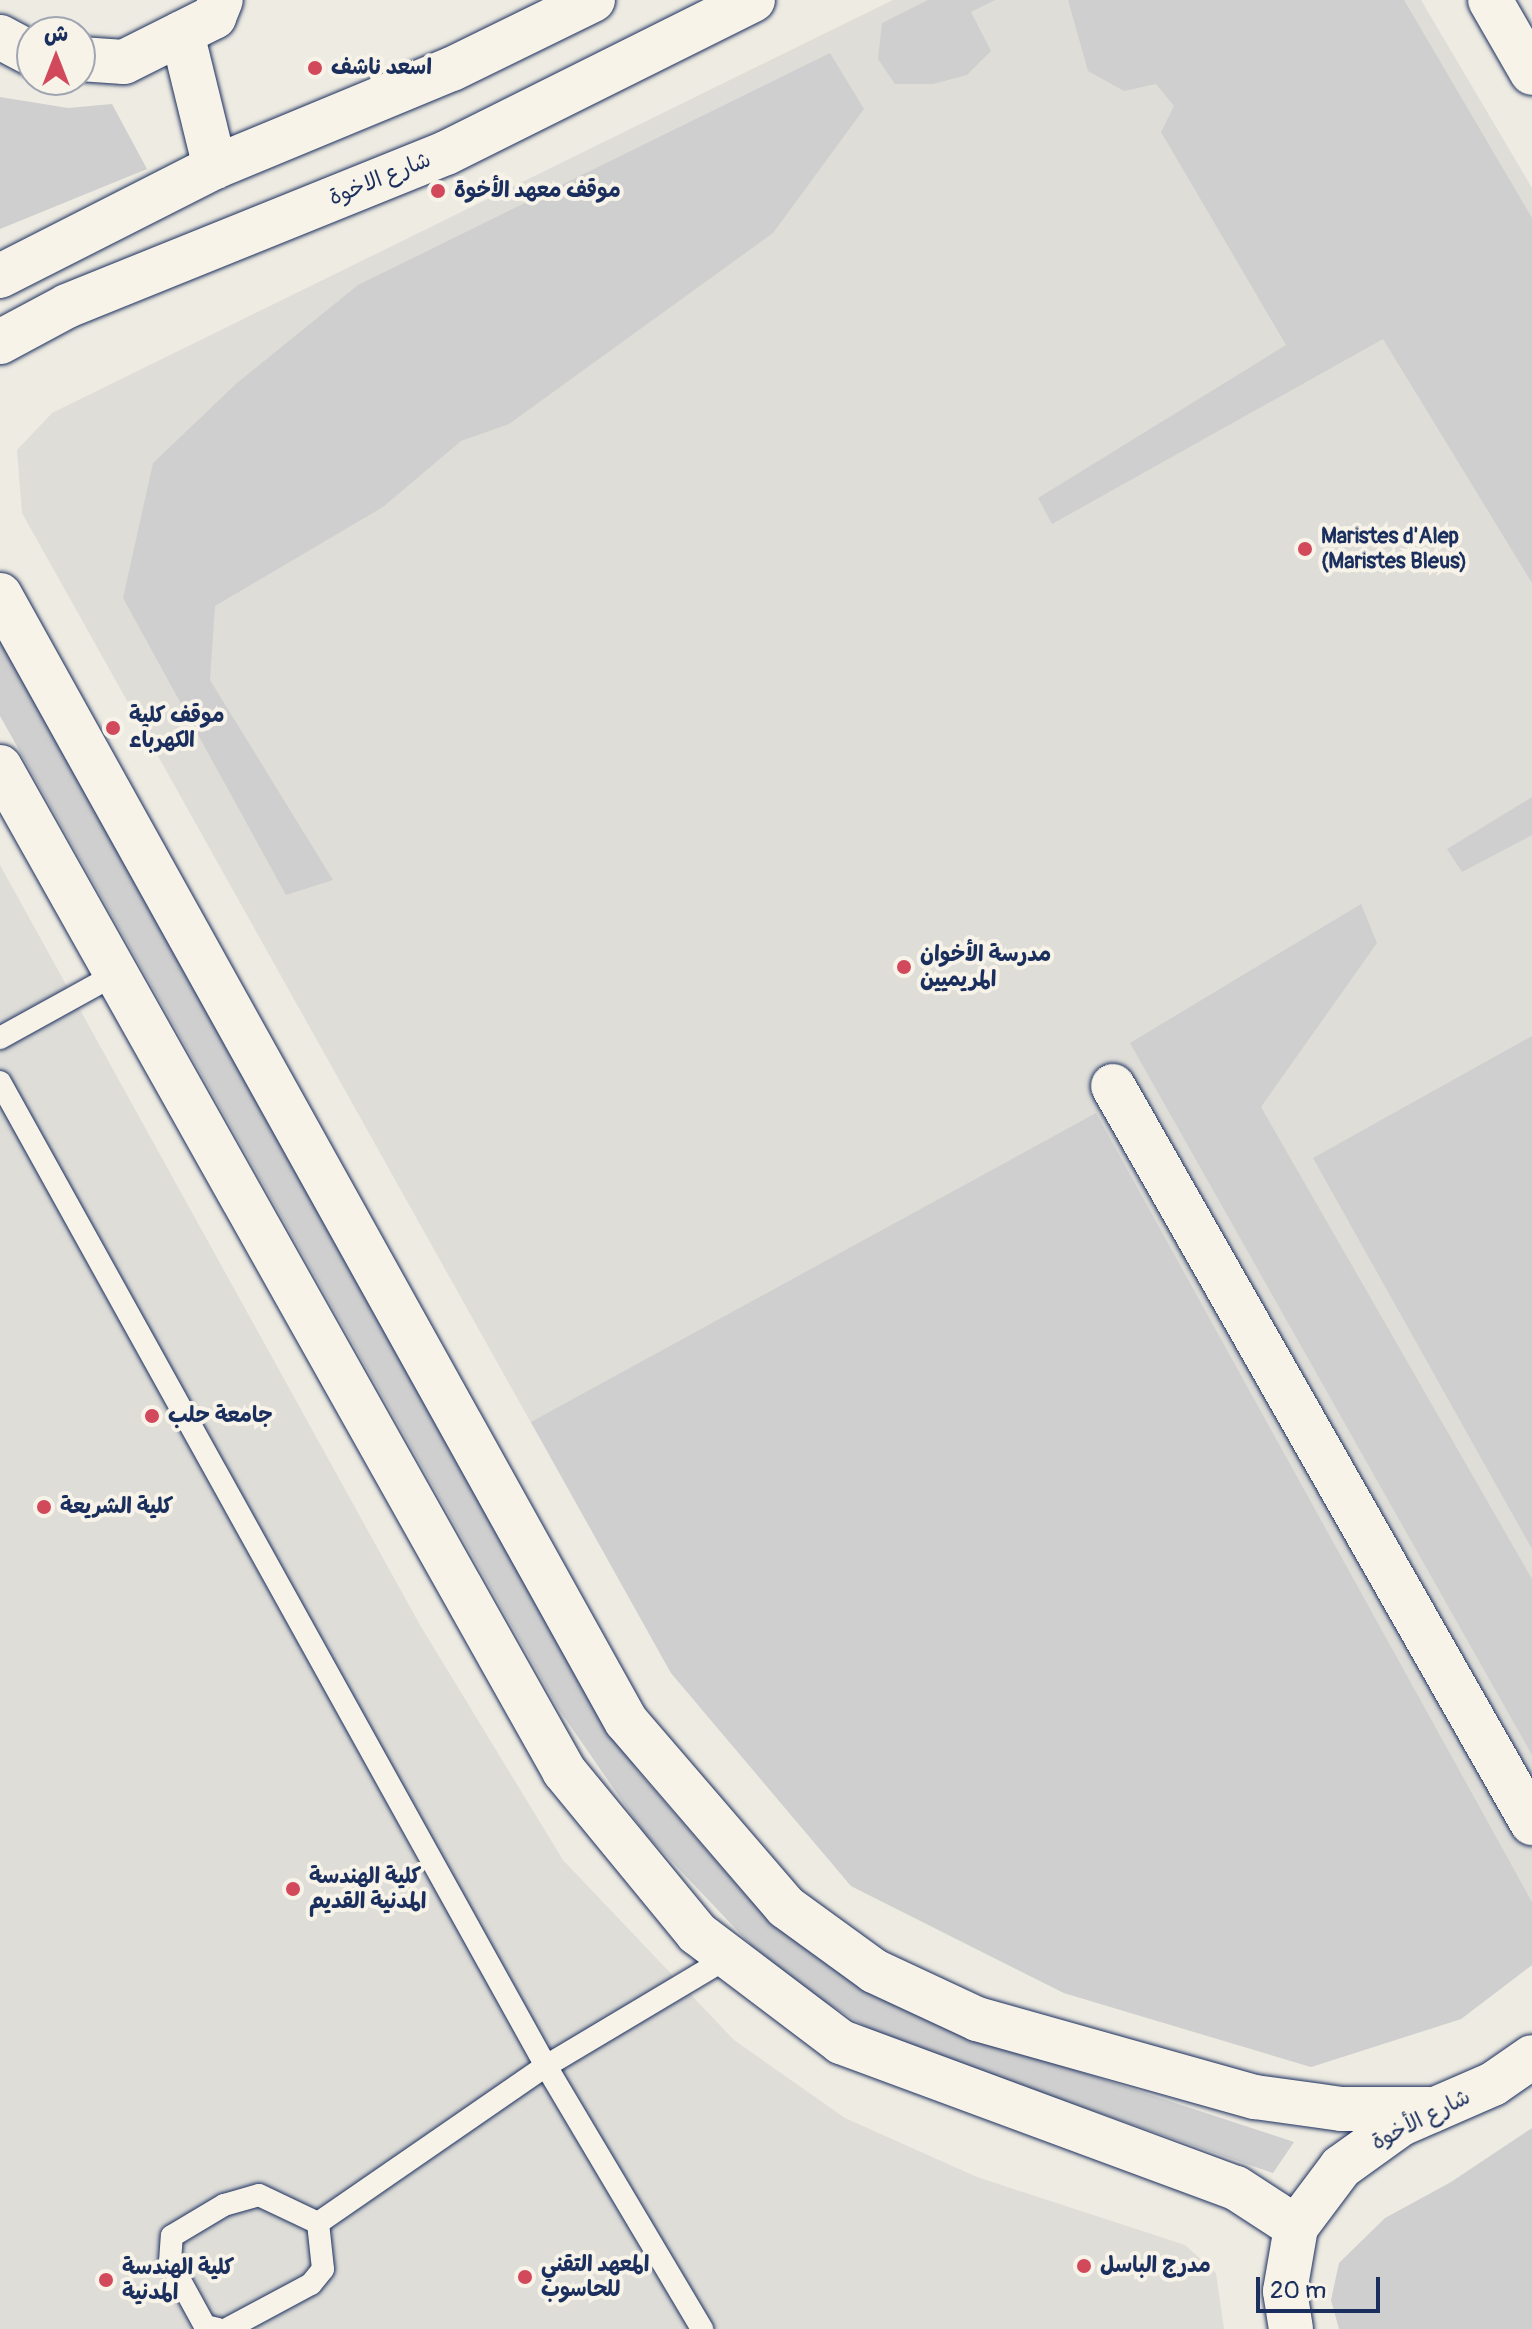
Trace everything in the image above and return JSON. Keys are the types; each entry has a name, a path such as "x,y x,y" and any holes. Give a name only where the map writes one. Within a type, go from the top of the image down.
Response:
{"main road":[{"path":"96,60 124,62 214,17 221,0"},
{"name":"شارع الاخوة","path":"0,342 67,306 446,153 753,0"},
{"path":"1490,0 1532,73"},
{"path":"0,276 215,167 452,69 573,5"},
{"path":"182,33 215,167"},
{"path":"0,595 626,1721 786,1907 874,1971 977,2019 1255,2097 1341,2109 1435,2109"},
{"path":"0,767 114,975 564,1771 697,1933 841,2042 1236,2188 1296,2227"},
{"path":"1113,1086 1532,1823"},
{"name":"شارع الأخوة","path":"1291,2329 1285,2291 1296,2227 1341,2167 1380,2137 1493,2084 1532,2057"}],"lane":[{"path":"0,1038 114,975"},
{"path":"0,1082 546,2066 702,2329"},
{"path":"318,2223 546,2066 729,1957"},
{"path":"218,2329 205,2326 170,2262 172,2236 224,2205 259,2195 318,2223"},
{"path":"227,2329 311,2284 323,2269 318,2223"}],"shaded area":[{"name":"مدرسة الأخوان المريميين","path":"893,0 1421,0 1532,188 1532,1965 1461,2019 1311,2067 1064,1993 851,1886 671,1673 22,513 17,450 52,413"},
{"path":"928,0 995,0 971,12 991,51 967,75 933,84 895,84 878,59 882,23"},
{"path":"1068,0 1404,0 1532,218 1532,583 1383,339 1052,524 1038,498 1286,345 1161,132 1174,106 1156,84 1124,91 1088,71"},
{"path":"830,53 864,109 773,233 509,424 461,441 383,507 215,606 210,680 333,880 286,895 123,598 153,463 237,383 358,285"},
{"path":"0,97 68,108 112,104 147,169 0,229"},
{"path":"0,638 637,1770 748,1898 801,1946 879,1995 968,2035 1294,2142 1273,2173 888,2040 810,1993 751,1945 643,1831 558,1708 0,716"},
{"path":"1532,797 1532,835 1462,872 1447,849"},
{"name":"جامعة حلب","path":"0,865 420,1625 563,1860 734,2040 845,2118 977,2177 1185,2245 1216,2273 1224,2329 0,2329"},
{"path":"1361,904 1377,943 1261,1107 1532,1579 1532,1755 1130,1043"},
{"path":"1532,1036 1532,1549 1313,1158"},
{"path":"1096,1113 1532,1902 1532,1965 1461,2019 1311,2067 1064,1993 851,1886 671,1673 531,1422"},
{"path":"1532,2128 1532,2329 1339,2329 1331,2300 1339,2263 1385,2218 1451,2182"}],"place":[{"name":"اسعد ناشف","path":"315,68"},
{"name":"موقف معهد الأخوة","path":"438,191"},
{"name":"Maristes d'Alep (Maristes Bleus)","path":"1305,549"},
{"name":"موقف كلية الكهرباء","path":"113,728"},
{"name":"مدرسة الأخوان المريميين","path":"904,967"},
{"name":"جامعة حلب","path":"152,1416"},
{"name":"كلية الشريعة","path":"44,1507"},
{"name":"كلية الهندسة المدنية القديم","path":"293,1889"},
{"name":"مدرج الباسل","path":"1084,2266"},
{"name":"المعهد التقني للحاسوب","path":"525,2277"},
{"name":"كلية الهندسة المدنية","path":"106,2280"}]}
